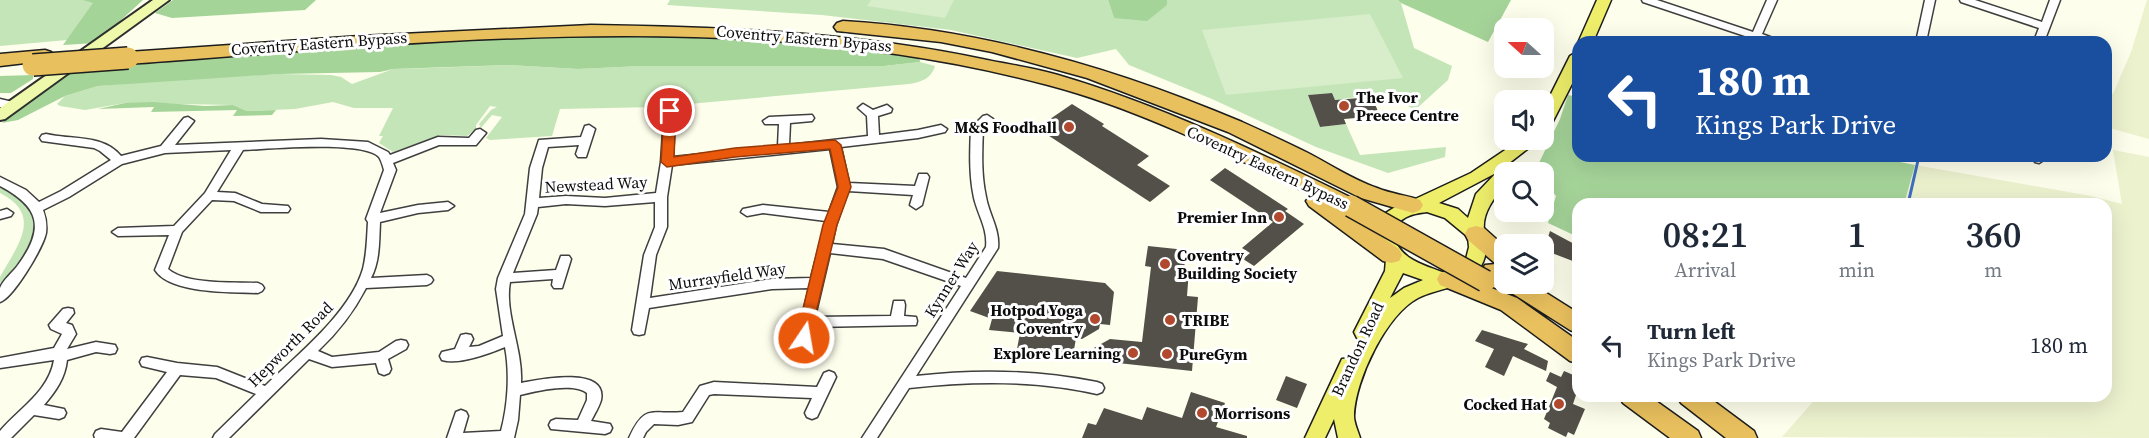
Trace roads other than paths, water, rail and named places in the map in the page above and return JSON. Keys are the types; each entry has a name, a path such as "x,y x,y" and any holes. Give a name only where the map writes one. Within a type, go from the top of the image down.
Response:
{"highway":[{"name":"Coventry Eastern Bypass","path":"0,68 39,61 524,20 685,19 822,27 963,47 1085,78 1154,103 1230,134 1355,202 1494,271"},
{"path":"822,27 876,27 913,32 1029,57 1089,73 1234,127 1297,156 1372,196 1388,202 1415,205"},
{"name":"Coventry Eastern Bypass","path":"134,53 451,33 581,28 738,30 845,39 901,46 994,64 1097,93 1150,112 1355,202"},
{"path":"845,39 993,70 1096,100 1171,128 1276,176 1327,207 1393,257"},
{"name":"Coventry Eastern Bypass","path":"0,60 39,61"},
{"path":"1475,233 1494,267"},
{"path":"1445,279 1509,304 1572,350"},
{"name":"Coventry Eastern Bypass","path":"1523,294 1572,336"},
{"path":"1531,294 1572,320"},
{"path":"1548,294 1572,312"},
{"path":"1639,402 1689,438"},
{"path":"1661,402 1707,438"},
{"path":"1686,402 1734,438"},
{"path":"1697,402 1745,438"}],"main road":[{"path":"4,108 162,0"},
{"path":"1588,36 1604,0"},
{"path":"1554,103 1572,68"},
{"path":"1494,186 1482,199 1475,233 1478,255 1470,267 1445,279 1412,271 1393,257 1383,238 1383,230 1387,220 1395,213 1450,193 1483,176 1518,150"},
{"path":"1415,205 1443,210 1458,217 1475,233"},
{"name":"Brandon Road","path":"1314,437 1394,272 1393,257"},
{"name":"Brandon Road","path":"1349,438 1344,417 1358,369 1369,343 1384,318 1403,298 1425,285 1445,279"},
{"path":"1314,437 1328,435 1341,438"}],"street":[{"path":"1647,0 1747,36"},
{"path":"1751,36 1772,0"},
{"path":"1922,36 1930,0"},
{"path":"1965,0 2044,26"},
{"path":"2041,36 2055,0"},
{"path":"874,139 867,111 887,109"},
{"path":"656,112 686,110"},
{"path":"639,330 650,255 661,227 661,197 667,162 670,111"},
{"path":"769,121 808,118"},
{"name":"Kynner Way","path":"869,438 990,253 993,234 980,197 977,154 977,128 987,119"},
{"path":"783,150 785,120"},
{"path":"165,149 188,121"},
{"path":"582,154 589,129"},
{"path":"667,162 735,153 835,145 926,134 941,129"},
{"path":"38,208 118,161 165,149 304,143 354,144 378,150 388,160 438,141 478,140"},
{"path":"47,141 102,147 111,151 118,161"},
{"path":"465,438 507,437 515,366 502,300 504,278 523,236 533,204 536,168 543,143 585,141"},
{"path":"804,338 832,217 844,187 835,145"},
{"path":"239,147 209,196 177,230 162,264 164,274 195,283 252,284"},
{"name":"Hepworth Road","path":"220,438 341,318 363,283 373,248 372,219 376,200 390,170 388,160"},
{"path":"916,205 923,177"},
{"path":"0,181 17,188 30,197 38,208 42,225 38,243 24,268 2,292"},
{"path":"844,187 920,191"},
{"path":"209,196 235,197 253,206 276,212"},
{"name":"Newstead Way","path":"533,204 566,201 606,202 661,197"},
{"path":"372,219 435,203 448,206"},
{"path":"747,212 763,204 832,217"},
{"path":"127,229 177,230"},
{"path":"824,248 884,254 969,284"},
{"path":"504,278 559,280 565,259"},
{"path":"363,283 422,277"},
{"name":"Murrayfield Way","path":"644,304 762,285 815,283"},
{"path":"897,320 899,305"},
{"path":"5,435 16,421 34,409 47,394 56,376 59,355 69,334 67,329 56,325 68,312"},
{"path":"808,322 911,321"},
{"path":"466,339 453,356 480,351 511,338"},
{"path":"307,353 332,362 383,363 401,345"},
{"path":"0,363 59,355 96,347 110,349"},
{"path":"147,362 177,369 217,373 265,392"},
{"path":"101,435 125,438 177,369"},
{"path":"905,382 955,377 1024,376 1097,388"},
{"path":"812,413 829,377"},
{"path":"514,390 569,382 589,385 594,391 594,400 582,426"},
{"path":"636,438 641,424 650,418 659,416 687,418 705,390 714,388 820,393"},
{"path":"34,409 59,413"},
{"path":"454,438 461,416"},
{"path":"556,425 605,428"}],"waterway":[{"path":"1909,198 1918,162"}],"place":[{"name":"The Ivor Preece Centre","path":"1344,106"},
{"name":"M&S Foodhall","path":"1069,127"},
{"name":"Premier Inn","path":"1279,217"},
{"name":"Coventry Building Society","path":"1165,264"},
{"name":"Hotpod Yoga Coventry","path":"1095,319"},
{"name":"TRIBE","path":"1170,320"},
{"name":"Explore Learning","path":"1133,353"},
{"name":"PureGym","path":"1167,354"},
{"name":"Cocked Hat","path":"1559,404"},
{"name":"Morrisons","path":"1202,413"}]}
